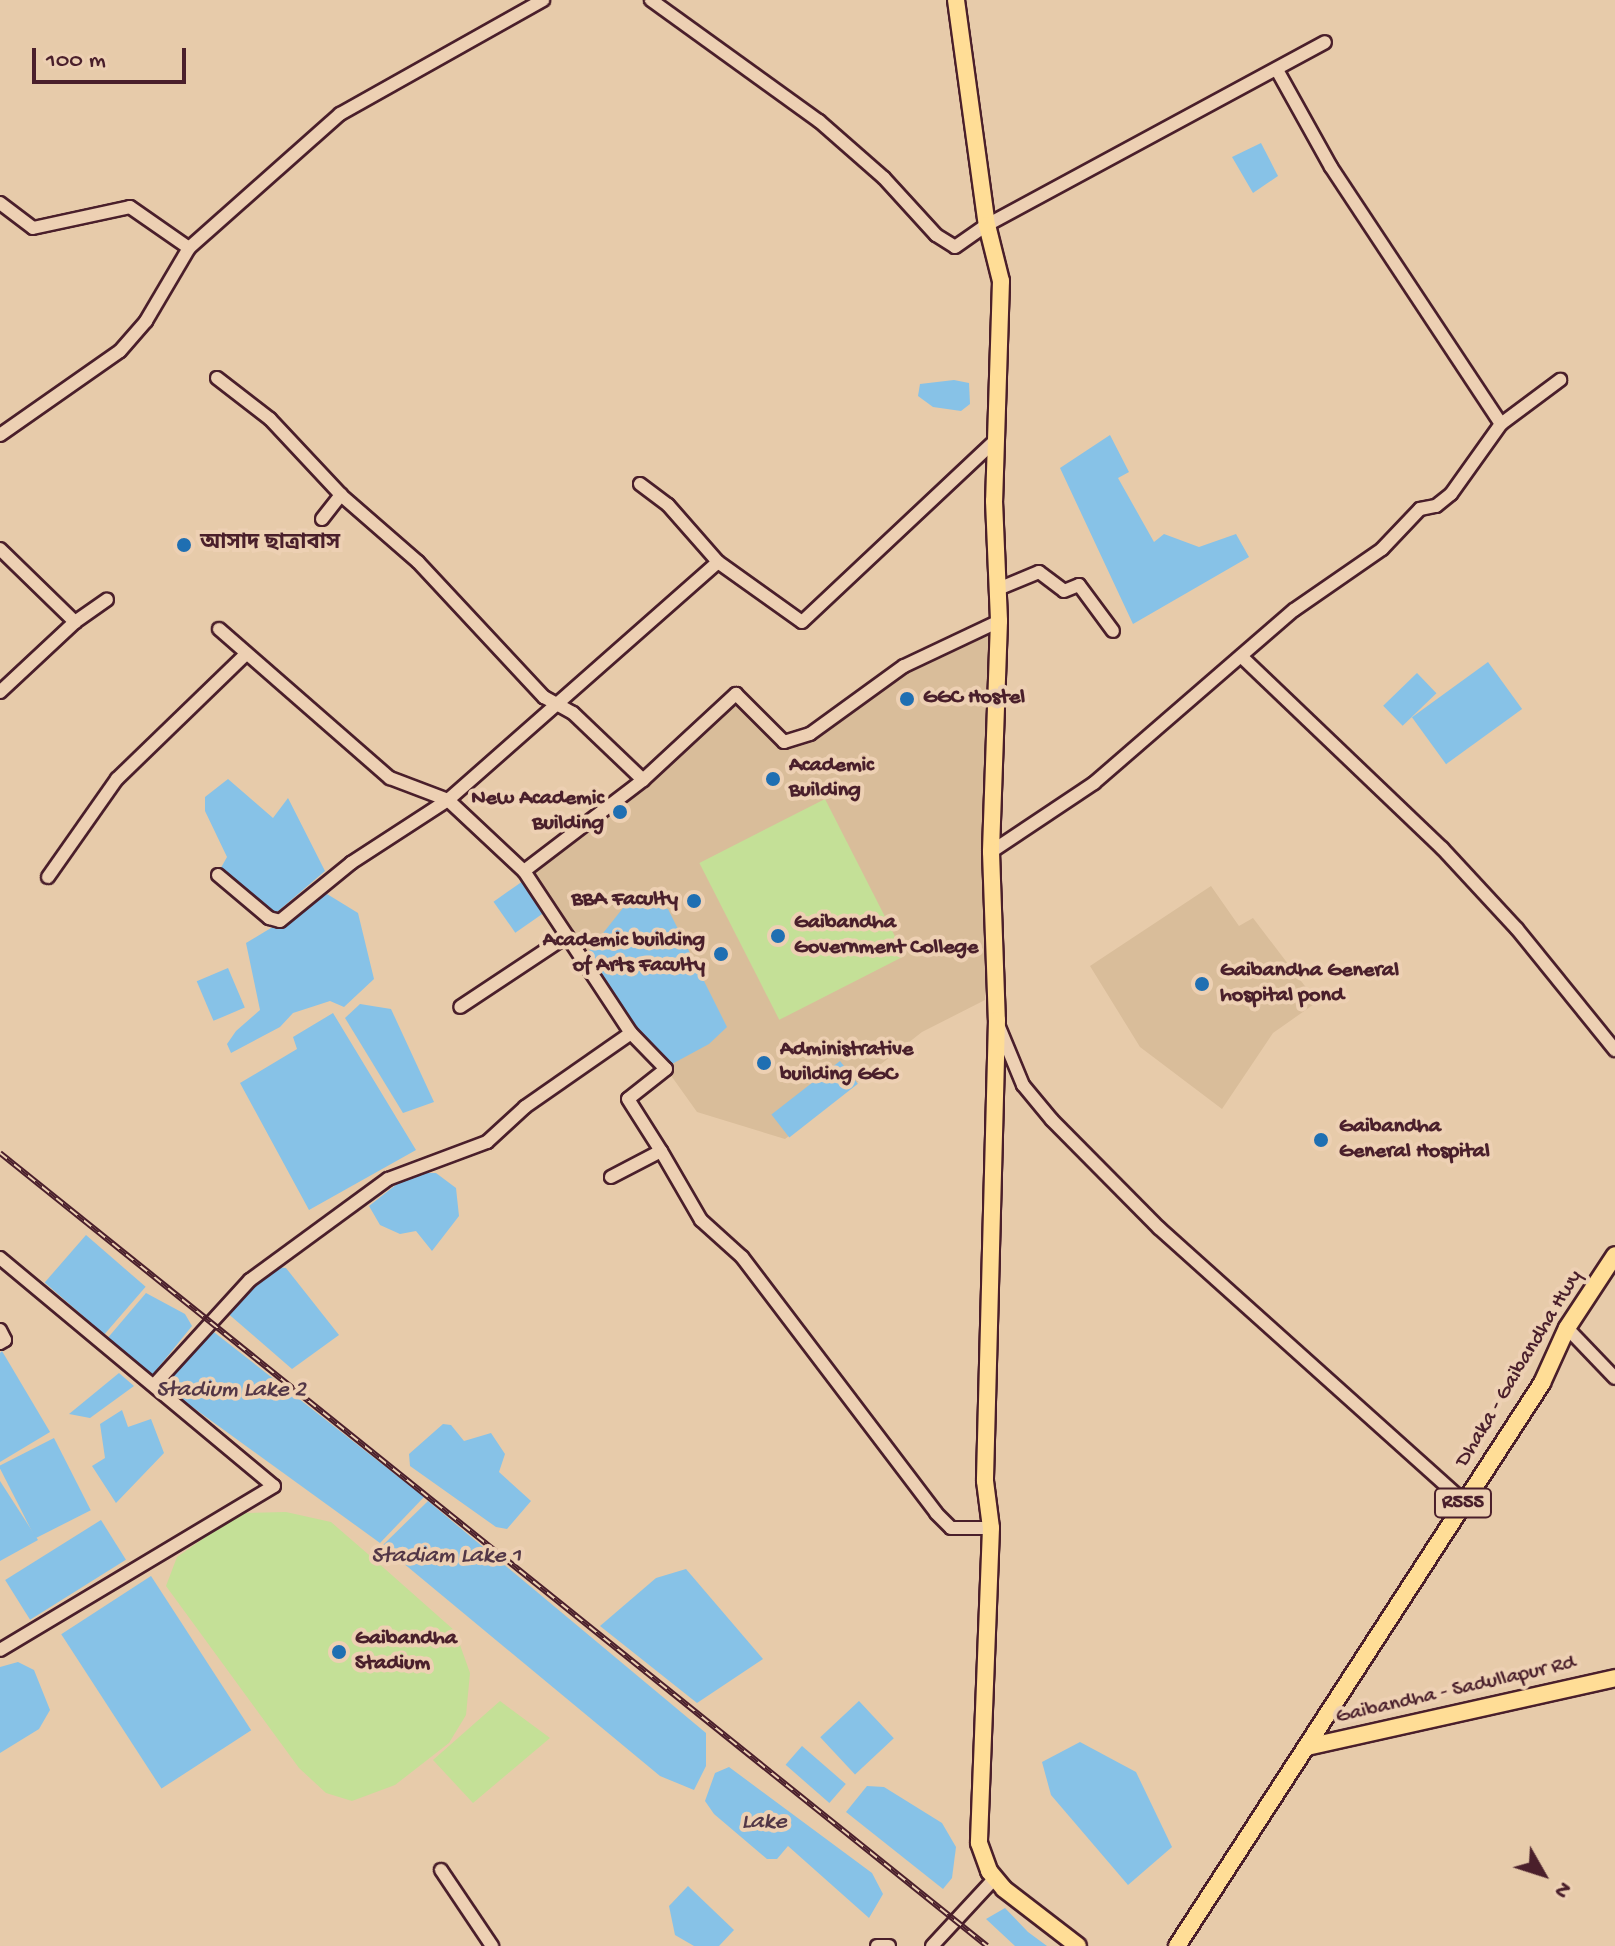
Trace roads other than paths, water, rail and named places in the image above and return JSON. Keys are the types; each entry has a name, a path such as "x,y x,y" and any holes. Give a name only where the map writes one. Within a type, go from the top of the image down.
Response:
{"main road":[{"path":"956,0 987,225 1001,281 996,440 999,621 991,852 997,1020 985,1481 991,1528 979,1843 995,1878 1078,1946"},
{"name":"Dhaka - Gaibandha Hwy","path":"1307,1747 1542,1383 1567,1328 1615,1257"},
{"name":"Gaibandha - Sadullapur Rd","path":"1307,1747 1615,1678"},
{"name":"R555","path":"1177,1946 1307,1747"}],"street":[{"path":"0,435 120,351 146,321 189,248 340,114 543,0"},
{"path":"651,0 819,121 884,178 936,235 955,247 987,225 1325,42"},
{"path":"1277,70 1331,167 1501,424"},
{"path":"0,203 33,228 130,207 189,248"},
{"path":"217,378 270,419 341,495 418,562 544,697 559,705 643,780"},
{"path":"991,852 1094,783 1243,658 1294,610 1382,549 1420,509 1436,506 1451,494 1501,424 1560,380"},
{"path":"640,484 668,505 718,562 802,622 996,440"},
{"path":"322,519 341,495"},
{"path":"0,549 75,622"},
{"path":"218,875 269,918 280,921 351,863 448,800 718,562"},
{"path":"998,589 1039,572 1064,591 1079,585 1113,631"},
{"path":"0,692 75,622 107,600"},
{"path":"524,871 643,780 736,694 784,742 810,734 904,666 999,621"},
{"path":"219,629 245,655 390,778 448,800 524,871 631,1033 666,1069 628,1099 701,1220 742,1257 936,1513 951,1528 991,1528"},
{"path":"48,877 117,779 245,655"},
{"path":"1243,658 1442,848 1517,929 1615,1050"},
{"path":"460,1007 567,936"},
{"path":"997,1020 1023,1085 1052,1120 1159,1228 1464,1502"},
{"path":"155,1384 250,1280 388,1179 487,1142 525,1107 631,1033"},
{"path":"611,1177 661,1151"},
{"path":"0,1258 274,1486 0,1650"},
{"path":"1567,1328 1615,1378"},
{"path":"0,1330 5,1340 0,1343"},
{"path":"441,1870 492,1946"},
{"path":"932,1946 995,1878"},
{"path":"877,1946 889,1946"}],"water":[{"path":"1261,143 1278,176 1253,193 1232,157"},
{"path":"954,380 969,383 970,404 961,411 933,407 918,396 920,384"},
{"path":"1110,435 1129,472 1118,478 1154,542 1164,534 1199,547 1236,534 1249,557 1133,624 1060,468"},
{"path":"1488,662 1522,709 1446,764 1412,717"},
{"path":"1417,673 1436,693 1403,726 1383,706"},
{"path":"228,779 273,818 288,798 325,871 270,918 218,873 227,857 205,811 205,797"},
{"path":"523,881 545,912 515,933 494,902"},
{"path":"327,894 358,913 374,979 344,1007 330,1001 293,1013 280,1027 231,1053 227,1044 236,1031 260,1010 246,943"},
{"path":"627,903 668,909 727,1027 709,1044 672,1064 635,1025 588,952"},
{"path":"228,968 245,1008 214,1021 197,981"},
{"path":"360,1004 391,1009 434,1102 403,1113 345,1018"},
{"path":"333,1013 416,1150 309,1210 240,1083 297,1049 293,1037"},
{"path":"840,1061 858,1084 789,1137 771,1115"},
{"path":"411,1173 436,1173 456,1188 459,1216 432,1251 416,1231 400,1234 380,1225 369,1206"},
{"path":"86,1235 146,1287 104,1334 45,1283"},
{"path":"275,1267 286,1268 339,1335 292,1369 225,1311"},
{"path":"146,1293 185,1314 192,1326 149,1379 106,1340"},
{"name":"Stadium Lake 2","path":"210,1329 424,1497 380,1543 162,1385"},
{"path":"2,1351 50,1432 0,1462 0,1353"},
{"path":"119,1373 134,1386 90,1418 69,1414"},
{"path":"122,1410 128,1427 151,1419 164,1453 116,1503 92,1466 105,1458 100,1424"},
{"path":"443,1424 451,1425 464,1441 491,1433 505,1454 499,1472 531,1501 507,1529 496,1527 410,1466 409,1454"},
{"path":"54,1438 91,1510 36,1538 0,1466"},
{"path":"0,1481 38,1540 0,1561"},
{"name":"Stadiam Lake 1","path":"428,1501 706,1733 706,1766 694,1790 660,1776 385,1548 383,1545"},
{"path":"101,1520 126,1560 30,1620 5,1580"},
{"path":"686,1569 763,1659 697,1703 600,1626 656,1578"},
{"path":"151,1576 251,1730 161,1789 61,1634"},
{"path":"18,1662 34,1670 50,1710 39,1729 0,1753 0,1667"},
{"path":"859,1701 894,1738 855,1774 820,1737"},
{"path":"1080,1742 1136,1772 1172,1847 1128,1885 1051,1795 1042,1762"},
{"path":"802,1746 846,1784 829,1803 786,1765"},
{"name":"Lake","path":"729,1767 872,1873 883,1894 869,1918 788,1846 777,1859 767,1859 714,1814 705,1801 715,1773"},
{"path":"867,1786 884,1787 942,1823 956,1847 952,1878 943,1889 846,1812"},
{"path":"688,1886 734,1930 719,1946 694,1946 675,1935 669,1906"},
{"path":"1005,1908 1047,1946 1015,1946 986,1919"}],"railway":[{"path":"0,1153 987,1946"}],"place":[{"name":"আসাদ ছাত্রাবাস","path":"184,545"},
{"name":"GGC Hostel","path":"907,699"},
{"name":"Academic Building","path":"773,779"},
{"name":"New Academic Building","path":"620,812"},
{"name":"BBA Faculty","path":"694,901"},
{"name":"Gaibandha Government College","path":"778,936"},
{"name":"Academic building of Arts Faculty","path":"721,954"},
{"name":"Gaibandha General hospital pond","path":"1202,984"},
{"name":"Administrative building GGC","path":"764,1063"},
{"name":"Gaibandha General Hospital","path":"1321,1140"},
{"name":"Gaibandha Stadium","path":"339,1652"}]}
